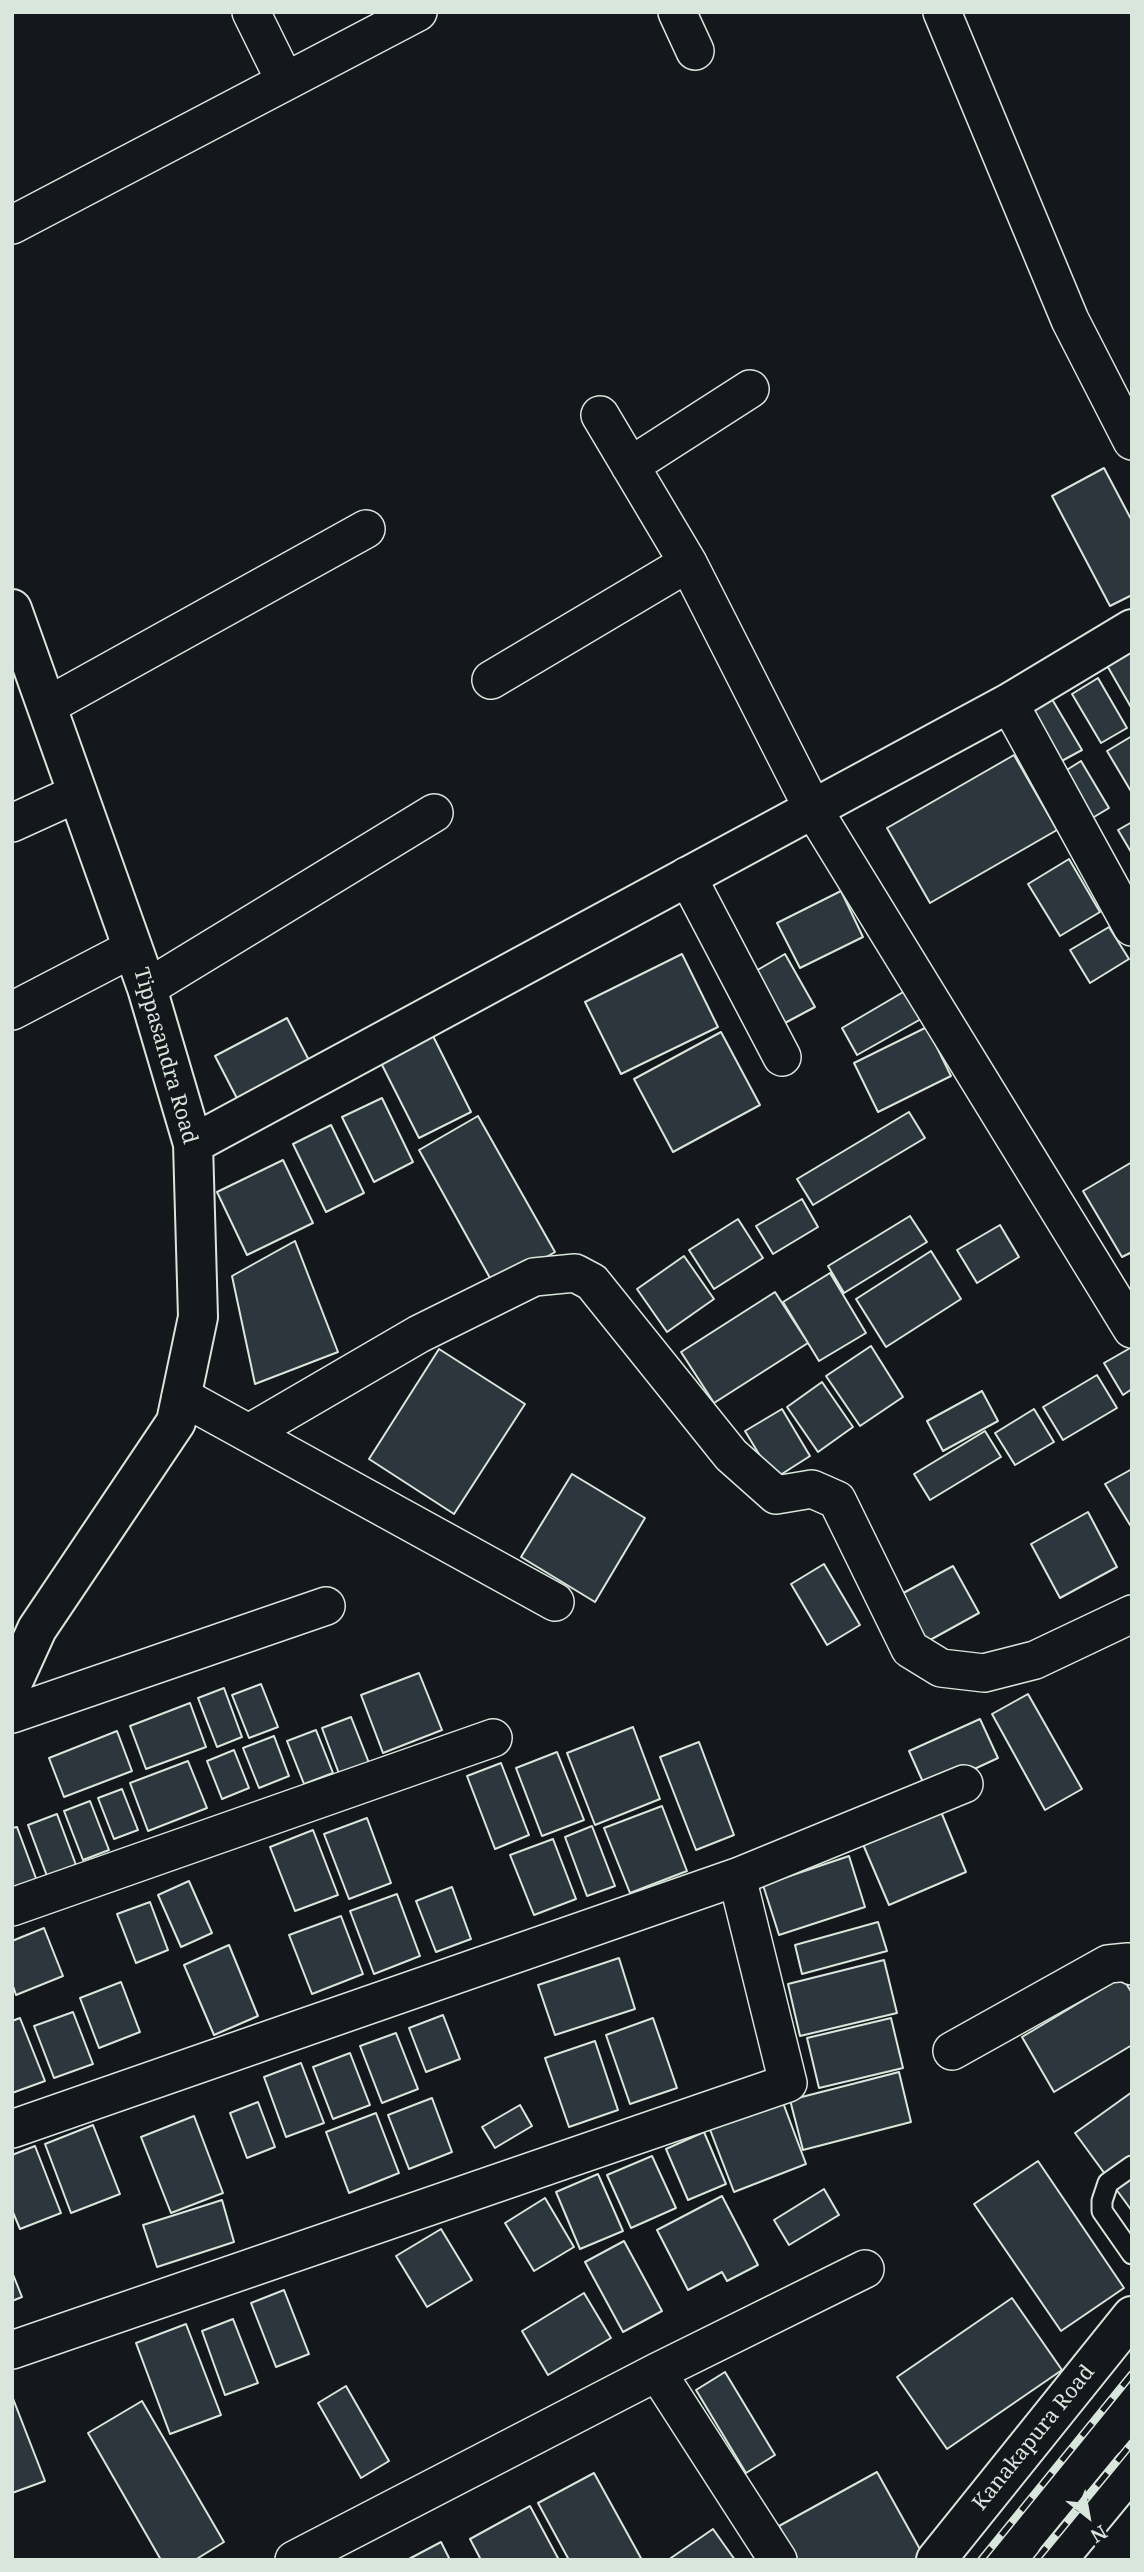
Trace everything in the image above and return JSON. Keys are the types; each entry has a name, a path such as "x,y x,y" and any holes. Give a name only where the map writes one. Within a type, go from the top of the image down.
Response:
{"main road":[{"name":"Tippasandra Road","path":"12,609 147,988 193,1144 198,1317 176,1422 25,1628 12,1684"},
{"path":"193,1144 1009,703 1132,629"},
{"name":"Kanakapura Road","path":"936,2560 1132,2316"},
{"path":"1065,2557 1132,2469"}],"street":[{"path":"251,12 285,81"},
{"path":"12,225 418,12"},
{"path":"677,12 695,51"},
{"path":"942,12 1070,320 1132,441"},
{"path":"630,466 750,389"},
{"path":"600,415 688,563 813,808 1132,1329"},
{"path":"47,705 366,529"},
{"path":"491,680 688,563"},
{"path":"1009,703 1132,927"},
{"path":"12,823 78,793"},
{"path":"147,988 434,813"},
{"path":"687,876 782,1057"},
{"path":"12,1011 133,948"},
{"path":"249,1433 419,1334 534,1277 575,1273 592,1282 732,1455 776,1495 812,1489 837,1500 909,1649 941,1668 984,1672 1035,1660 1132,1614"},
{"path":"181,1395 555,1602"},
{"path":"12,1714 326,1606"},
{"path":"12,1907 493,1738"},
{"path":"12,2129 737,1877 964,1784"},
{"path":"12,2350 788,2083 737,1877"},
{"path":"952,2051 1108,1964 1128,1962 1132,1966"},
{"path":"294,2560 657,2372 865,2269"},
{"path":"657,2372 778,2560"}],"lane":[{"path":"1132,2166 1108,2183 1102,2210 1132,2254"}],"building":[{"path":"1104,468 1132,521 1132,595 1110,606 1052,496"},
{"path":"1132,647 1132,709 1105,662"},
{"path":"1098,678 1127,728 1101,743 1072,694"},
{"path":"1049,694 1082,750 1058,763 1025,707"},
{"path":"1132,736 1132,793 1107,751"},
{"path":"1014,755 1057,830 930,903 887,828"},
{"path":"1081,761 1109,808 1084,823 1057,776"},
{"path":"1132,822 1132,852 1131,852 1118,830"},
{"path":"1069,859 1100,912 1060,936 1028,884"},
{"path":"841,891 863,937 800,968 777,923"},
{"path":"1109,927 1129,959 1090,983 1070,950"},
{"path":"682,954 718,1027 621,1074 585,1002"},
{"path":"785,954 815,1007 783,1024 754,972"},
{"path":"905,991 921,1019 857,1055 842,1028"},
{"path":"287,1018 314,1070 242,1108 215,1056"},
{"path":"927,1027 951,1076 878,1112 854,1063"},
{"path":"721,1032 760,1105 673,1152 634,1079"},
{"path":"432,1034 471,1112 419,1138 380,1061"},
{"path":"382,1098 413,1162 374,1182 342,1117"},
{"path":"909,1112 925,1138 813,1205 797,1179"},
{"path":"478,1116 555,1252 495,1287 419,1150"},
{"path":"331,1125 364,1193 326,1212 293,1144"},
{"path":"283,1160 313,1223 247,1255 217,1192"},
{"path":"1132,1162 1132,1252 1122,1257 1083,1191"},
{"path":"802,1199 818,1227 773,1254 756,1226"},
{"path":"910,1216 927,1242 844,1293 828,1266"},
{"path":"738,1219 763,1258 714,1289 689,1250"},
{"path":"1000,1225 1019,1257 977,1283 957,1250"},
{"path":"295,1241 338,1352 255,1384 232,1276"},
{"path":"931,1251 961,1299 886,1347 856,1299"},
{"path":"684,1256 714,1299 667,1332 637,1289"},
{"path":"830,1273 866,1333 819,1361 783,1302"},
{"path":"775,1292 808,1343 714,1403 681,1352"},
{"path":"871,1346 903,1397 860,1426 826,1376"},
{"path":"1132,1347 1132,1389 1123,1395 1104,1363"},
{"path":"439,1349 525,1404 454,1514 369,1459"},
{"path":"1097,1375 1117,1408 1063,1440 1043,1407"},
{"path":"822,1382 853,1427 818,1452 787,1407"},
{"path":"982,1391 998,1421 943,1451 927,1421"},
{"path":"782,1409 810,1456 774,1479 745,1431"},
{"path":"1034,1409 1054,1442 1015,1465 995,1433"},
{"path":"985,1431 1001,1457 930,1500 914,1474"},
{"path":"1132,1469 1132,1524 1130,1525 1105,1484"},
{"path":"572,1474 645,1518 595,1602 521,1557"},
{"path":"1088,1512 1117,1567 1060,1598 1031,1544"},
{"path":"824,1564 860,1625 827,1645 791,1584"},
{"path":"953,1566 979,1613 921,1645 896,1597"},
{"path":"419,1673 442,1730 383,1753 361,1695"},
{"path":"261,1684 278,1727 249,1738 232,1695"},
{"path":"224,1688 242,1737 217,1747 198,1698"},
{"path":"1028,1694 1082,1789 1045,1810 992,1714"},
{"path":"190,1703 206,1747 146,1769 130,1726"},
{"path":"351,1717 371,1768 341,1779 322,1728"},
{"path":"980,1719 998,1758 927,1791 909,1751"},
{"path":"633,1727 660,1799 595,1825 567,1753"},
{"path":"316,1730 333,1773 304,1784 287,1741"},
{"path":"117,1731 132,1771 64,1797 49,1758"},
{"path":"274,1736 289,1776 259,1788 243,1748"},
{"path":"699,1742 734,1835 696,1850 660,1757"},
{"path":"234,1750 249,1788 222,1799 207,1761"},
{"path":"557,1752 584,1820 542,1836 516,1768"},
{"path":"188,1761 207,1808 148,1831 130,1783"},
{"path":"501,1763 529,1835 495,1849 467,1776"},
{"path":"122,1789 138,1830 114,1839 98,1798"},
{"path":"90,1801 109,1850 83,1860 64,1811"},
{"path":"937,1802 966,1872 889,1905 859,1835"},
{"path":"662,1806 687,1871 630,1893 604,1828"},
{"path":"57,1814 76,1865 47,1876 28,1825"},
{"path":"367,1818 391,1883 349,1899 324,1834"},
{"path":"592,1826 615,1886 587,1896 565,1837"},
{"path":"17,1827 37,1881 12,1891 12,1828"},
{"path":"313,1830 338,1895 295,1911 270,1847"},
{"path":"553,1839 576,1899 534,1915 510,1855"},
{"path":"849,1856 865,1907 779,1935 763,1885"},
{"path":"189,1881 212,1933 181,1947 158,1895"},
{"path":"452,1887 471,1939 436,1952 416,1901"},
{"path":"397,1894 420,1956 374,1974 350,1911"},
{"path":"150,1902 168,1950 136,1963 117,1914"},
{"path":"341,1916 363,1974 312,1994 289,1935"},
{"path":"878,1922 887,1951 802,1974 795,1945"},
{"path":"44,1928 63,1976 16,1995 12,1983 12,1941"},
{"path":"229,1945 258,2016 214,2035 184,1965"},
{"path":"619,1958 635,2009 555,2035 538,1985"},
{"path":"884,1960 897,2013 800,2036 788,1984"},
{"path":"1122,1977 1132,1993 1132,2045 1054,2092 1022,2037"},
{"path":"121,1982 140,2032 99,2048 80,1998"},
{"path":"73,2012 93,2064 54,2078 34,2026"},
{"path":"443,2015 460,2059 426,2072 409,2028"},
{"path":"20,2018 45,2081 12,2093 12,2021"},
{"path":"653,2018 677,2088 630,2104 606,2035"},
{"path":"891,2018 903,2068 819,2088 807,2038"},
{"path":"396,2033 418,2089 382,2103 360,2046"},
{"path":"595,2041 618,2110 569,2127 545,2058"},
{"path":"350,2053 370,2105 333,2119 313,2067"},
{"path":"301,2063 324,2123 286,2137 264,2077"},
{"path":"899,2072 911,2122 803,2150 790,2100"},
{"path":"1132,2092 1132,2211 1075,2133"},
{"path":"432,2098 452,2152 409,2169 388,2115"},
{"path":"782,2100 806,2164 734,2192 709,2127"},
{"path":"258,2102 275,2147 247,2158 230,2113"},
{"path":"520,2105 532,2126 495,2148 482,2127"},
{"path":"376,2113 399,2173 349,2193 326,2132"},
{"path":"194,2116 223,2193 171,2213 141,2137"},
{"path":"93,2125 120,2194 71,2213 45,2144"},
{"path":"704,2132 726,2184 688,2200 666,2149"},
{"path":"35,2146 61,2213 20,2229 12,2210 12,2155"},
{"path":"652,2156 676,2208 631,2228 607,2175"},
{"path":"1038,2161 1124,2288 1061,2331 974,2204"},
{"path":"598,2174 623,2231 580,2249 556,2192"},
{"path":"824,2189 839,2215 789,2245 774,2220"},
{"path":"722,2196 758,2265 727,2281 722,2272 688,2290 657,2230"},
{"path":"545,2198 574,2247 534,2271 505,2223"},
{"path":"222,2200 234,2242 157,2267 143,2225"},
{"path":"441,2229 472,2280 427,2307 396,2256"},
{"path":"624,2241 662,2311 623,2332 585,2262"},
{"path":"12,2272 22,2297 12,2301"},
{"path":"284,2290 309,2354 276,2367 251,2303"},
{"path":"584,2293 611,2338 548,2375 522,2331"},
{"path":"1012,2298 1062,2370 947,2449 897,2377"},
{"path":"233,2319 258,2383 225,2395 202,2331"},
{"path":"186,2324 221,2415 170,2434 136,2343"},
{"path":"725,2372 775,2455 746,2473 696,2390"},
{"path":"346,2386 389,2461 361,2478 318,2403"},
{"path":"12,2396 45,2481 12,2493"},
{"path":"142,2401 224,2542 195,2560 161,2560 88,2433"},
{"path":"877,2472 926,2560 797,2560 779,2526"},
{"path":"594,2473 642,2560 569,2560 538,2503"},
{"path":"530,2506 559,2560 481,2560 470,2539"},
{"path":"713,2529 735,2560 668,2560"},
{"path":"441,2542 450,2560 407,2560"}],"railway":[{"path":"981,2560 1132,2374"},
{"path":"1036,2560 1132,2443"}]}
